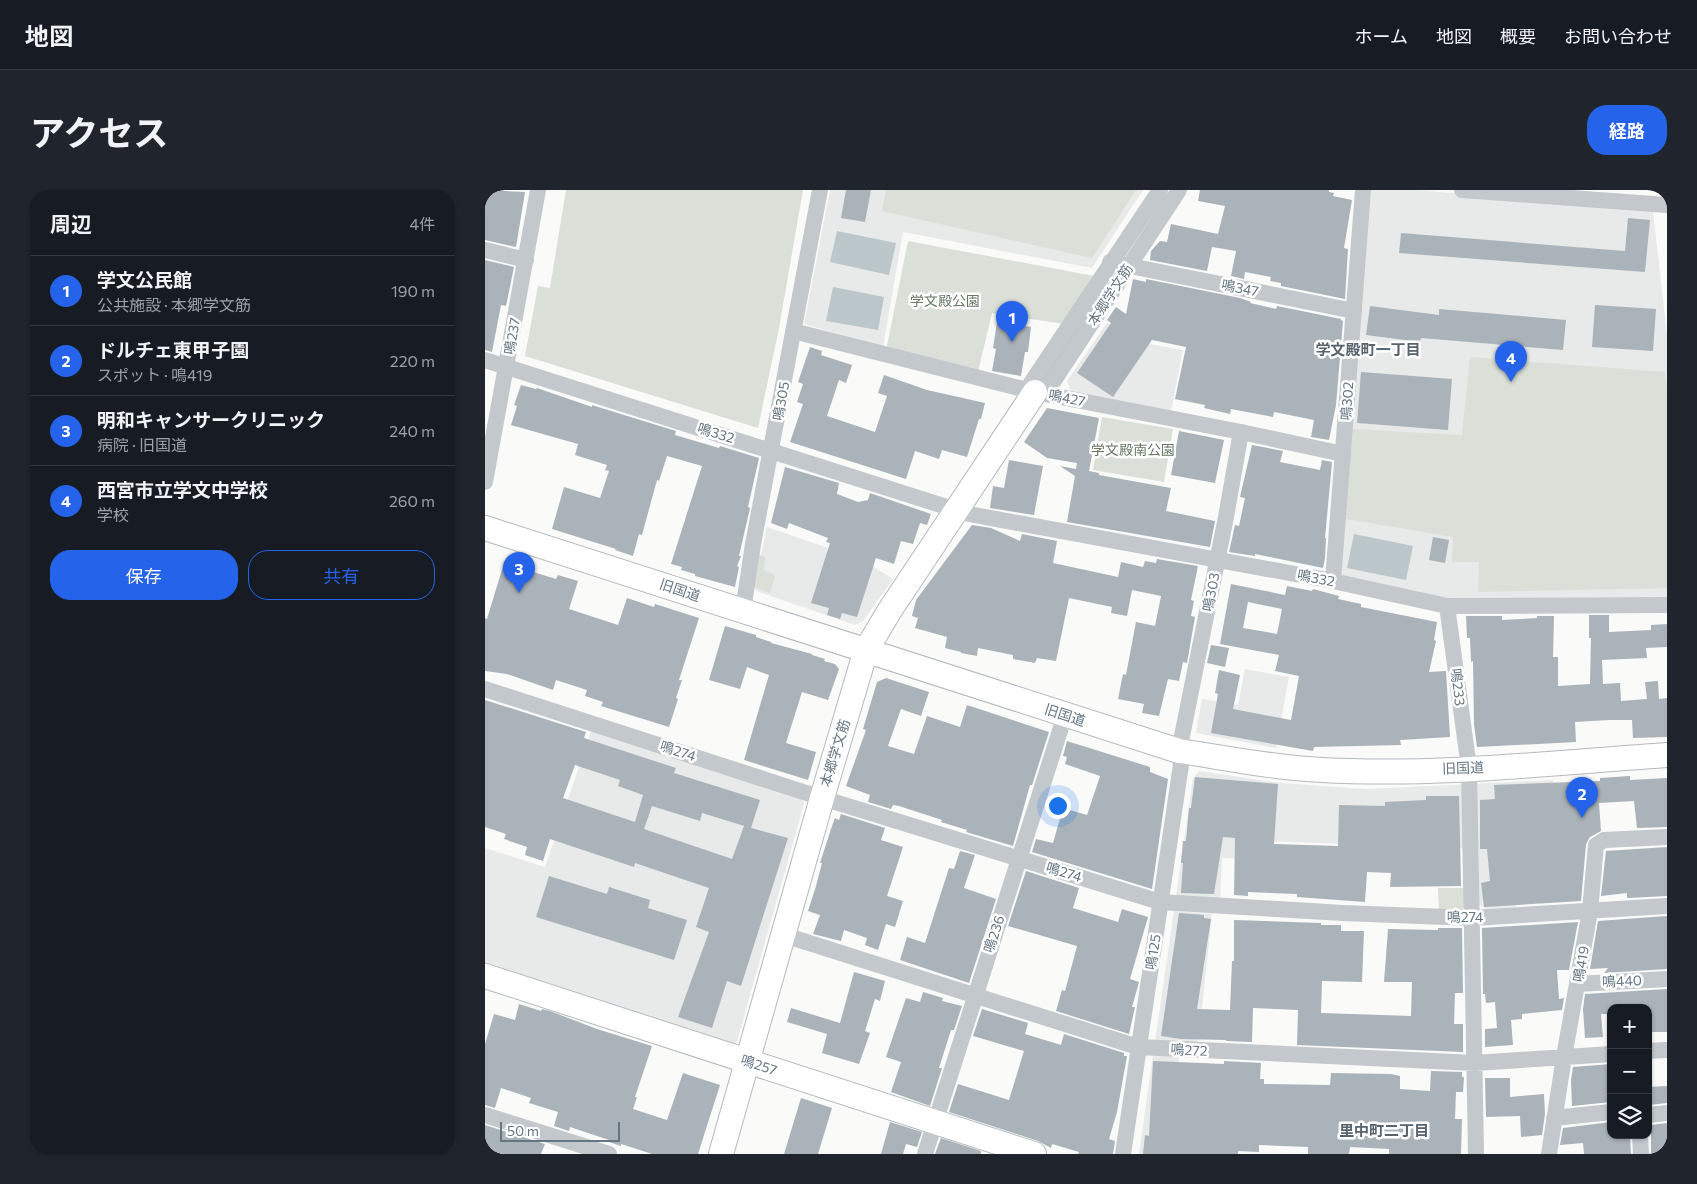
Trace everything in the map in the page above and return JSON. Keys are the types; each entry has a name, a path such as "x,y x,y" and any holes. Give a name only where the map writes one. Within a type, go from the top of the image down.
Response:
{"street":[{"name":"鳴237","path":"485,482 538,190"},
{"name":"鳴305","path":"743,611 753,544 820,190"},
{"name":"本郷学文筋","path":"721,1154 866,650 890,610 1035,392 1049,388 1120,264 1159,190"},
{"name":"本郷学文筋","path":"1120,264 1179,190"},
{"name":"鳴302","path":"1333,581 1363,190"},
{"path":"1462,190 1667,205"},
{"path":"485,250 526,260"},
{"name":"鳴347","path":"1120,264 1354,311"},
{"name":"鳴427","path":"793,331 1035,392 1343,454"},
{"name":"鳴332","path":"485,360 957,511 1333,581 1447,606 1667,605"},
{"name":"鳴303","path":"1179,751 1218,560 1241,432"},
{"name":"旧国道","path":"485,528 1179,751 1262,764 1323,770 1369,771 1469,768 1667,755"},
{"name":"鳴233","path":"1447,606 1469,768 1476,1154"},
{"name":"鳴274","path":"485,689 822,798 1161,902 1343,913 1472,918 1667,906"},
{"name":"鳴236","path":"925,1154 974,995 1065,715"},
{"name":"鳴125","path":"1123,1154 1181,765 1179,751"},
{"name":"鳴419","path":"1549,1154 1590,911 1596,844 1604,840 1667,837"},
{"name":"鳴272","path":"784,935 1138,1047 1475,1063 1607,1054"},
{"name":"鳴257","path":"485,976 1034,1154"},
{"name":"鳴440","path":"1577,984 1667,978"},
{"path":"1652,1051 1667,1050"},
{"path":"1555,1118 1607,1112"},
{"path":"1652,1115 1667,1114"},
{"path":"485,1115 609,1154"},
{"path":"1640,1139 1641,1154"}],"shaded area":[{"path":"830,190 1143,190 1092,268 903,232 883,347 804,324"},
{"path":"1368,190 1417,190 1653,211 1667,335 1667,597 1447,599 1338,578"},
{"path":"837,231 896,243 889,275 830,262"},
{"path":"833,287 884,297 878,330 826,321"},
{"path":"1107,323 1133,341 1183,350 1171,411 1071,392 1067,381"},
{"path":"767,527 863,560 893,579 863,621 855,625 756,591 754,587"},
{"path":"1354,534 1413,546 1406,580 1347,568"},
{"path":"1245,669 1289,677 1276,748 1196,733 1202,699 1238,705"},
{"path":"591,731 801,797 804,804 736,1045 485,968 485,848 545,867"},
{"path":"1199,771 1281,783 1365,789 1553,780 1556,837 1513,873 1516,907 1486,909 1479,904 1479,849 1261,841 1259,859 1222,858 1220,902 1176,896 1193,778"},
{"path":"1174,911 1212,914 1198,1045 1155,1042"},
{"path":"1153,1055 1179,1056 1173,1132 1164,1154 1139,1154"}],"green space":[{"path":"566,190 803,190 779,328 758,428 525,356 538,286 550,288"},
{"path":"886,190 1136,190 1092,258 882,211"},
{"name":"学文殿公園","path":"908,241 1094,276 1064,324 992,313 977,376 886,351"},
{"path":"1470,357 1665,372 1667,390 1667,588 1478,592 1479,562 1452,562 1453,537 1341,518 1351,429 1462,435"},
{"name":"学文殿南公園","path":"1102,417 1173,429 1164,482 1093,470"},
{"path":"759,555 766,557 763,570 775,575 770,593 754,587"},
{"path":"1438,888 1465,888 1465,906 1461,911 1439,910"}],"building":[{"path":"485,190 525,192 516,247 485,240"},
{"path":"846,190 871,190 865,222 841,218"},
{"path":"1200,190 1329,190 1329,192 1334,193 1333,196 1352,200 1344,248 1348,249 1345,299 1281,286 1281,283 1270,281 1271,277 1245,272 1244,279 1231,276 1236,251 1212,247 1207,271 1150,260 1151,251 1160,241 1167,242 1171,224 1218,234 1225,206 1198,201"},
{"path":"1628,218 1650,220 1645,272 1399,253 1401,233 1625,251"},
{"path":"485,260 514,267 506,306 501,305 492,352 485,350"},
{"path":"1133,279 1146,282 1146,279 1240,298 1250,303 1276,309 1277,306 1341,319 1343,321 1336,405 1329,440 1311,437 1314,420 1274,412 1273,417 1231,409 1230,414 1204,408 1205,405 1175,399 1186,347 1152,340 1113,397 1077,373 1111,323 1107,320 1116,307 1126,314"},
{"path":"1595,305 1656,309 1653,351 1592,347"},
{"path":"1370,306 1439,315 1439,309 1566,320 1563,350 1421,338 1420,342 1366,335"},
{"path":"997,322 1031,327 1028,352 1025,352 1021,376 992,371 996,349 993,348"},
{"path":"810,347 822,351 821,355 852,365 846,383 839,380 827,416 875,432 887,396 878,393 884,375 927,390 985,403 967,457 942,450 939,459 915,451 906,479 790,442 803,404 797,402 803,384 798,382"},
{"path":"1361,372 1452,379 1448,430 1357,423"},
{"path":"521,385 537,388 592,407 592,405 676,431 675,435 759,458 739,556 741,556 737,566 739,567 735,587 695,576 695,574 681,570 682,567 671,564 702,466 667,456 659,481 657,480 642,535 639,534 633,556 552,529 564,487 600,498 609,471 605,470 607,465 575,455 578,444 511,425 517,406 514,405"},
{"path":"1047,408 1099,418 1089,471 1099,473 1099,475 1171,488 1166,511 1215,521 1210,547 1067,522 1075,476 1060,466 1076,469 1077,463 1047,458 1024,442"},
{"path":"1179,431 1224,440 1215,483 1171,475"},
{"path":"1252,445 1283,451 1280,462 1320,470 1322,460 1332,462 1323,568 1255,554 1255,556 1229,552 1235,525 1239,526 1245,498 1240,497"},
{"path":"1009,460 1043,466 1034,515 990,508 993,486 1004,488"},
{"path":"785,467 839,483 837,494 858,502 868,500 870,493 931,514 927,525 920,523 913,544 901,541 894,564 876,558 857,617 842,613 840,619 827,615 829,608 811,603 830,543 826,542 828,538 789,523 787,529 771,523"},
{"path":"972,525 991,528 1020,541 1022,534 1057,541 1053,563 1118,577 1121,562 1143,567 1145,561 1156,563 1157,559 1198,566 1191,600 1194,601 1191,616 1195,617 1187,663 1183,662 1179,681 1168,679 1159,716 1142,713 1144,704 1118,699 1123,674 1126,675 1136,622 1155,626 1161,596 1132,590 1127,616 1111,613 1112,607 1069,598 1056,661 1037,658 1035,663 1013,659 1013,655 978,648 977,656 961,653 945,648 947,637 915,628 918,618 912,616 916,600"},
{"path":"1433,537 1449,540 1445,563 1429,560"},
{"path":"504,563 556,579 558,575 578,581 569,609 618,625 627,598 654,607 655,604 699,618 679,680 682,680 669,727 601,706 603,702 585,696 587,690 556,680 553,690 507,674 485,671 485,618 487,619"},
{"path":"1231,584 1285,595 1287,586 1312,591 1313,589 1339,596 1338,599 1361,604 1361,607 1437,622 1434,640 1436,641 1429,672 1446,671 1450,737 1400,740 1401,745 1314,747 1313,751 1211,733 1218,694 1215,693 1219,670 1240,675 1233,709 1291,720 1299,676 1275,671 1279,655 1220,644","holes":["1248,602 1282,609 1277,634 1243,628"]},
{"path":"1589,615 1609,615 1609,632 1651,630 1651,625 1667,624 1667,647 1646,648 1647,658 1602,660 1603,684 1620,683 1621,701 1647,699 1645,682 1658,681 1659,699 1667,698 1667,737 1633,738 1632,720 1609,720 1575,722 1576,742 1477,747 1474,724 1473,661 1471,662 1470,638 1467,638 1466,616 1502,616 1502,620 1554,616 1553,657 1558,657 1558,686 1590,684 1591,638 1589,638"},
{"path":"725,626 756,635 756,637 771,643 812,654 825,659 824,661 835,664 839,669 828,700 802,692 786,743 816,752 808,780 744,760 769,675 747,667 740,689 709,680"},
{"path":"1211,645 1229,648 1225,667 1207,663"},
{"path":"886,678 929,692 921,716 901,709 888,746 914,754 927,716 960,727 967,705 1049,732 1032,785 1030,785 1013,846 966,832 967,830 941,822 942,820 899,806 893,805 891,809 868,802 870,795 846,786 866,730 863,729 877,682"},
{"path":"485,700 586,732 584,738 676,768 674,773 760,800 751,828 788,838 741,986 727,981 712,1028 678,1017 709,932 696,927 709,888 635,863 634,867 550,839 543,861 525,855 527,847 504,839 506,834 485,827","holes":["575,765 620,780 618,786 643,795 635,822 563,798","652,806 700,821 702,813 748,827 744,826 732,859 644,829"]},
{"path":"1067,741 1150,767 1150,772 1168,779 1152,889 1032,852 1036,839 1053,843 1063,808 1087,815 1100,776 1065,764 1067,757 1063,756"},
{"path":"1630,776 1630,780 1667,778 1667,827 1637,828 1634,801 1599,803 1601,831 1590,837 1586,844 1581,901 1484,907 1481,883 1490,881 1487,849 1480,849 1480,800 1495,799 1494,785 1600,781 1600,778"},
{"path":"1195,777 1278,784 1274,844 1338,846 1339,805 1385,806 1385,802 1426,800 1426,796 1459,796 1461,886 1390,887 1391,873 1367,872 1365,902 1297,897 1297,894 1248,892 1248,896 1234,895 1235,838 1223,837 1214,894 1181,893 1183,841 1186,841 1189,808 1191,808"},
{"path":"841,814 885,828 881,840 903,847 887,896 903,901 895,927 886,924 878,950 865,945 867,938 844,930 841,941 813,934 820,915 808,911 831,829 835,818 839,820"},
{"path":"1667,847 1667,896 1627,898 1627,893 1601,896 1606,851"},
{"path":"960,851 975,855 964,888 996,899 969,983 900,960 907,937 925,943 949,868 954,869"},
{"path":"1026,871 1079,888 1073,908 1118,922 1122,909 1148,917 1130,979 1139,982 1132,1007 1135,1007 1129,1034 1056,1011 1062,990 1065,991 1077,946 1008,926"},
{"path":"549,876 607,894 609,887 650,900 648,908 687,920 674,960 536,917"},
{"path":"1179,913 1204,915 1204,918 1211,919 1197,1009 1230,1010 1232,961 1234,961 1234,920 1321,923 1321,925 1341,925 1341,931 1364,931 1362,982 1322,981 1321,1013 1411,1016 1412,982 1384,982 1388,929 1438,930 1438,928 1462,928 1463,993 1455,993 1454,1024 1463,1024 1463,1052 1297,1045 1298,1010 1253,1008 1252,1042 1181,1039 1161,1036"},
{"path":"1667,916 1667,969 1604,973 1608,968 1590,969 1598,921"},
{"path":"1578,922 1569,970 1557,970 1559,999 1564,998 1562,1010 1522,1014 1522,1019 1511,1020 1513,1045 1485,1047 1485,1029 1497,1028 1495,1002 1486,1003 1485,994 1483,994 1482,928"},
{"path":"854,972 885,981 880,1001 875,999 865,1031 870,1033 859,1064 822,1053 827,1034 787,1022 791,1008 840,1023"},
{"path":"1667,989 1667,1032 1652,1032 1652,1004 1607,1004 1607,1014 1601,1014 1603,1037 1585,1038 1583,1009 1585,994"},
{"path":"923,992 943,998 942,1001 962,1006 954,1030 951,1030 930,1106 891,1092 901,1062 886,1057 906,998 920,1002"},
{"path":"519,1004 541,1011 542,1009 550,1011 597,1029 652,1046 635,1097 637,1097 633,1109 667,1120 683,1073 720,1085 698,1154 652,1154 621,1144 621,1146 570,1127 569,1131 554,1126 558,1112 529,1103 531,1098 501,1088 495,1108 485,1105 485,1044 494,1014 515,1020"},
{"path":"982,1009 1028,1023 1025,1034 1061,1045 1064,1034 1124,1053 1124,1056 1127,1056 1117,1112 1109,1139 1115,1141 1113,1154 1078,1154 1079,1152 1052,1144 1051,1148 1038,1141 949,1112 958,1084 1009,1100 1024,1051 973,1036"},
{"path":"1153,1061 1224,1064 1224,1061 1261,1063 1260,1079 1264,1079 1264,1084 1330,1085 1331,1073 1391,1074 1400,1076 1400,1089 1430,1091 1431,1071 1462,1072 1462,1077 1464,1077 1463,1092 1456,1092 1455,1119 1462,1119 1461,1154 1389,1154 1389,1149 1350,1147 1349,1154 1308,1154 1308,1147 1259,1145 1259,1152 1238,1151 1238,1154 1143,1154 1145,1135 1149,1136"},
{"path":"1607,1064 1607,1102 1572,1106 1571,1080 1573,1067"},
{"path":"1485,1078 1510,1078 1510,1097 1544,1094 1545,1114 1542,1135 1521,1137 1520,1116 1486,1117"},
{"path":"1667,1086 1667,1103 1652,1105 1652,1087"},
{"path":"801,1098 832,1108 818,1154 784,1154"},
{"path":"890,1122 922,1132 917,1147 906,1144 903,1154 881,1154"},
{"path":"1607,1122 1607,1139 1630,1139 1631,1154 1584,1154 1583,1143 1560,1145 1563,1128"},
{"path":"1667,1123 1667,1154 1651,1154 1652,1125"},
{"path":"485,1125 545,1144 541,1154 485,1154"},
{"path":"941,1138 981,1151 981,1154 935,1154"}],"waterway":[{"path":"1042,382 1096,302"}],"place":[{"name":"学文公民館","path":"1012,342"},
{"name":"西宮市立学文中学校","path":"1511,382"},
{"name":"明和キャンサークリニック","path":"519,593"},
{"name":"ドルチェ東甲子園","path":"1582,818"}],"district":[{"name":"学文殿町一丁目","path":"1368,350"},
{"name":"里中町二丁目","path":"1384,1131"}]}
